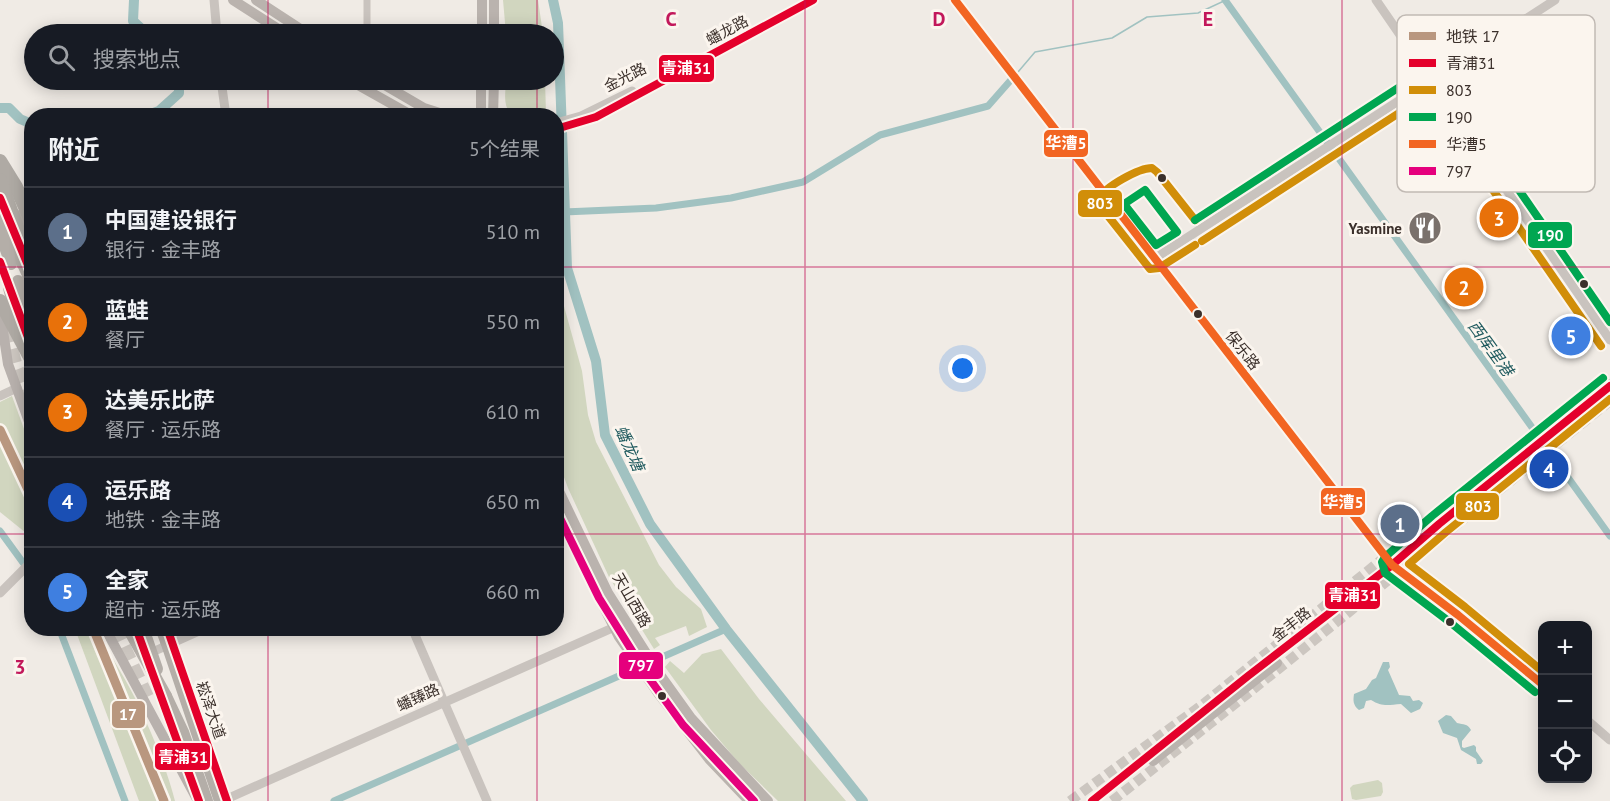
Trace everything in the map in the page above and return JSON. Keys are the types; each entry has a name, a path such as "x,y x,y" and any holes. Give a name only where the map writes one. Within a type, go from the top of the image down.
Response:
{"highway":[{"path":"0,161 24,204"},
{"path":"1,174 24,214"},
{"path":"1,174 19,233 9,264"},
{"path":"0,213 9,235 9,264"},
{"path":"0,233 9,264 24,277"},
{"path":"14,285 24,304"},
{"path":"14,285 24,332"},
{"path":"0,301 24,346"},
{"path":"132,636 183,732 207,801"},
{"path":"146,636 166,696"},
{"path":"167,636 224,801"}],"main road":[{"path":"233,0 270,24"},
{"path":"256,0 293,24"},
{"path":"482,0 482,24"},
{"path":"494,0 494,24"},
{"path":"367,90 399,108"},
{"path":"393,90 424,108"},
{"path":"481,90 481,108"},
{"path":"493,108 494,90"},
{"path":"0,198 24,256"},
{"path":"14,285 24,321"},
{"path":"0,312 8,364 24,409"},
{"path":"1554,437 1610,386"},
{"path":"1554,437 1610,394"},
{"name":"金丰路","path":"1092,801 1248,676 1394,566 1439,524 1554,437"},
{"name":"天山西路","path":"564,502 608,593 644,650 653,675 710,759 749,801"},
{"name":"天山西路","path":"564,529 614,628 637,661 653,675 768,801"},
{"path":"1104,801 1394,566"},
{"path":"109,636 199,801"},
{"path":"139,636 199,801"}],"street":[{"path":"214,0 216,24"},
{"path":"367,0 367,24"},
{"name":"金光路","path":"564,122 581,119 800,0"},
{"name":"蟠龙路","path":"564,126 581,119 596,117 813,0"},
{"name":"保乐路","path":"955,0 1394,566 1538,681"},
{"path":"1376,0 1397,32"},
{"path":"1532,15 1555,0"},
{"path":"222,90 225,108"},
{"path":"1154,259 1397,103"},
{"path":"1507,192 1610,340"},
{"path":"0,396 16,388"},
{"path":"0,593 24,569"},
{"name":"蟠臻路","path":"224,801 626,622"},
{"path":"146,654 164,636"},
{"path":"415,636 487,801"},
{"path":"1592,725 1610,740"}],"green space":[{"path":"503,0 538,0 542,24 505,24"},
{"path":"505,90 545,90 546,108 507,108"},
{"path":"564,306 582,371 588,415 596,442 659,565 676,587 701,609 707,627 689,636 686,626 655,638 660,645 654,649 609,577 564,477"},
{"path":"12,396 24,429 24,531 0,512 0,402"},
{"path":"78,636 101,636 135,698 163,762 175,801 139,801"},
{"path":"721,649 759,699 846,801 778,801 739,763 711,730 665,667 670,661 684,673 702,654"},
{"path":"1378,780 1382,783 1381,796 1352,799 1350,788 1353,785"}],"water":[{"path":"1383,662 1389,662 1388,670 1399,695 1410,696 1413,701 1419,700 1423,703 1420,709 1411,713 1401,704 1382,705 1371,700 1366,701 1364,708 1359,710 1354,701 1354,694 1366,689 1376,678"},
{"path":"1446,715 1470,728 1471,730 1462,741 1462,747 1474,745 1483,761 1481,764 1477,764 1476,759 1461,750 1457,738 1443,733 1438,721"}],"waterway":[{"name":"蟠龙塘","path":"134,0 133,21 136,24"},
{"name":"蟠龙塘","path":"553,0 558,24"},
{"name":"西厍里港","path":"1225,0 1610,536"},
{"path":"1018,72 1035,52 1112,38 1147,17 1198,13 1226,0"},
{"path":"564,212 656,208 731,198 803,182 880,135 988,106 1010,81"},
{"name":"蟠龙塘","path":"162,108 179,93 179,90"},
{"name":"蟠龙塘","path":"560,90 561,108"},
{"name":"蟠龙塘","path":"0,108 9,108 24,121"},
{"name":"蟠龙塘","path":"564,186 567,268 596,361 605,435 650,524 726,629 863,801"},
{"path":"0,531 24,564"},
{"path":"334,801 726,629"},
{"path":"62,636 125,801"}],"tunnel":[{"path":"1,266 9,288"},
{"path":"6,329 24,388"},
{"path":"1070,801 1202,705 1506,459 1610,379"},
{"path":"1112,801 1610,401"},
{"path":"119,636 147,697"}],"metro line":[{"name":"17","path":"0,430 24,481"},
{"name":"17","path":"96,636 164,801"}],"transit line":[{"name":"青浦31","path":"564,127 596,117 813,0"},
{"name":"华漕5","path":"955,0 1392,565 1458,615 1538,681"},
{"name":"190","path":"1195,220 1397,89"},
{"name":"803","path":"1202,241 1397,114"},
{"name":"803","path":"1195,220 1152,168 1122,179 1102,194 1099,199 1101,207 1150,269 1159,268 1195,245"},
{"name":"190","path":"1145,190 1177,232 1156,245 1124,204 1145,190"},
{"name":"803","path":"1494,192 1601,346"},
{"name":"190","path":"1520,192 1610,322"},
{"name":"青浦31","path":"0,198 24,256"},
{"name":"青浦31","path":"0,262 24,326"},
{"name":"190","path":"1535,692 1451,623 1385,573 1382,562 1432,516 1603,378"},
{"name":"青浦31","path":"1092,801 1392,565 1439,524 1610,386"},
{"name":"803","path":"1538,668 1409,564 1610,399"},
{"name":"797","path":"564,526 599,598 649,678 683,725 754,801"},
{"name":"青浦31","path":"139,636 199,801"},
{"name":"青浦31","path":"170,636 227,801"}],"place":[{"name":"达美乐比萨","path":"1499,218"},
{"name":"Yasmine","path":"1425,228"},
{"name":"蓝蛙","path":"1464,287"},
{"name":"全家","path":"1571,336"},
{"name":"运乐路","path":"1549,469"},
{"name":"中国建设银行","path":"1400,524"}]}
